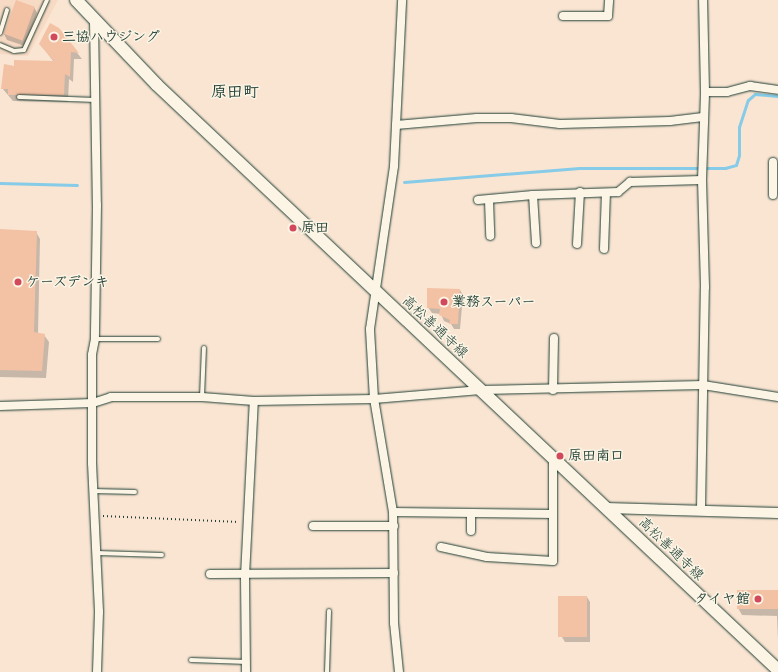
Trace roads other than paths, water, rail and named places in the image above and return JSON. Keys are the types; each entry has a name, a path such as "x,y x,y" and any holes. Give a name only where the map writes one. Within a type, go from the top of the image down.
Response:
{"main road":[{"name":"高松善通寺線","path":"76,0 157,85 778,670"}],"street":[{"path":"399,672 394,624 394,512 374,399 370,329 377,292 394,166 402,0"},
{"path":"563,16 608,16 609,0"},
{"path":"702,509 704,286 702,180 705,92 703,0"},
{"path":"94,20 95,338 92,355 93,491 99,612 97,672"},
{"path":"705,92 727,92 750,86 778,90"},
{"path":"396,126 477,118 511,118 560,124 670,121 704,117"},
{"path":"772,162 776,186 773,195"},
{"path":"478,200 580,192 618,192 630,182 702,180"},
{"path":"577,244 580,192"},
{"path":"604,249 606,192"},
{"path":"533,195 536,243"},
{"path":"489,200 490,236"},
{"path":"553,390 554,338"},
{"path":"0,406 93,403 111,397 202,397 254,401 374,399 481,390 553,390 703,385 778,397"},
{"path":"246,672 245,576 254,401"},
{"path":"441,547 487,557 553,561 553,458"},
{"path":"606,508 702,509 778,513"},
{"path":"394,512 553,514"},
{"path":"471,513 471,531"},
{"path":"313,526 394,526"},
{"path":"210,574 245,576 394,573"}],"lane":[{"path":"0,45 14,51 24,50 47,0"},
{"path":"0,33 7,10"},
{"path":"19,97 95,100"},
{"path":"95,338 158,339"},
{"path":"202,397 204,348"},
{"path":"93,491 135,492"},
{"path":"97,553 162,555"},
{"path":"327,672 329,611"},
{"path":"191,660 247,662"}],"waterway":[{"path":"404,182 579,168 725,168 736,165 739,155 739,127 748,100 755,94 778,96"},
{"path":"0,183 77,185"}],"place":[{"name":"三協ハウジング","path":"54,37"},
{"name":"原田","path":"293,228"},
{"name":"ケーズデンキ","path":"18,282"},
{"name":"業務スーパー","path":"444,302"},
{"name":"原田南口","path":"560,456"},
{"name":"タイヤ館","path":"758,599"}],"district":[{"name":"原田町","path":"235,92"}]}
